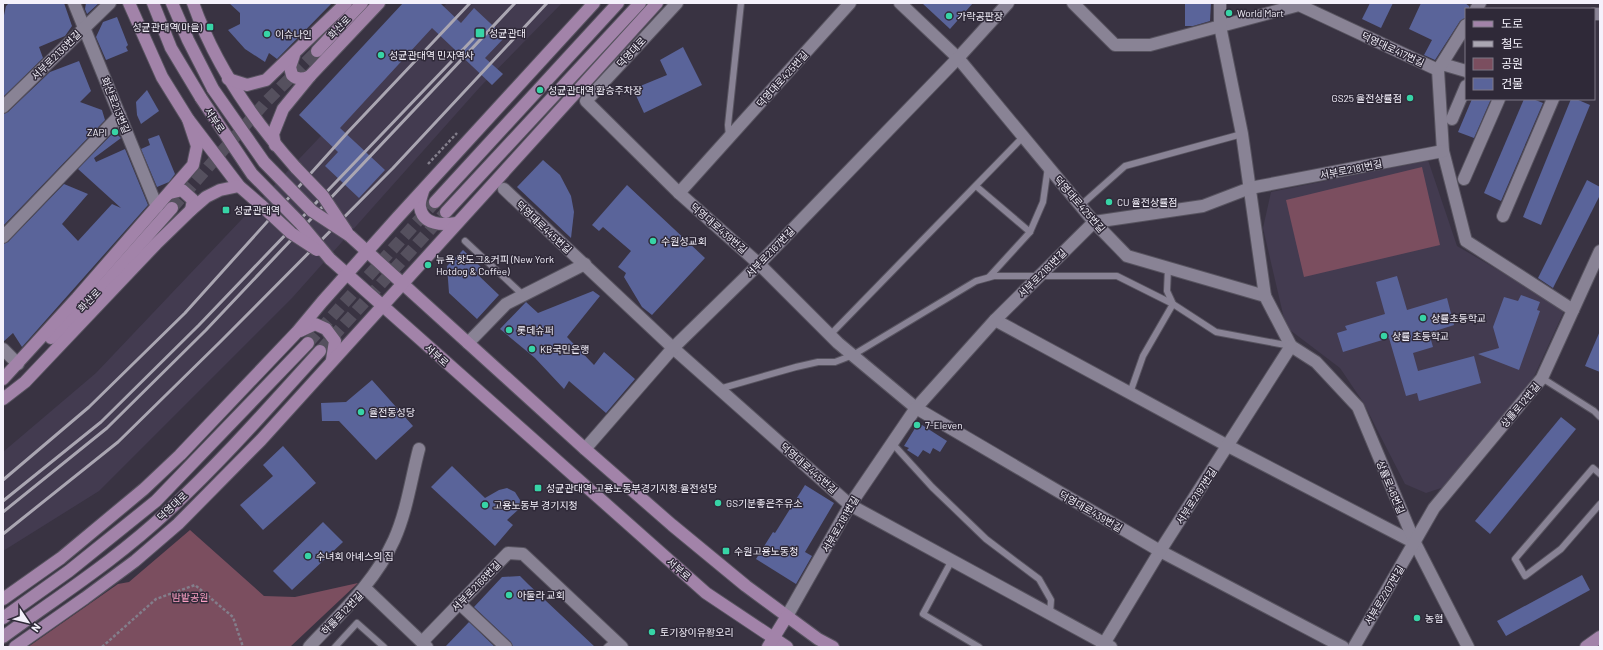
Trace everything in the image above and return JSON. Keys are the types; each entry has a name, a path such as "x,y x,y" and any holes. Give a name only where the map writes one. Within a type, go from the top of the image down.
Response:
{"main road":[{"name":"서부로","path":"129,3 162,78 188,119 239,186 291,233 330,259 706,593 771,643 787,647"},
{"name":"서부로","path":"153,3 171,48 201,98 252,174 300,223 330,259"},
{"name":"서부로","path":"172,3 188,40 214,89 264,162 312,211 350,236 585,449 746,586 833,647"},
{"path":"193,3 213,52 228,79 276,145 323,196 350,236"},
{"path":"228,79 247,86 266,80 295,54 346,3"},
{"name":"화산로","path":"317,51 362,3"},
{"path":"276,145 273,134 283,109 310,76 378,3"},
{"path":"3,599 61,558 144,489 298,332 347,274 422,190 594,3"},
{"path":"435,202 618,3"},
{"path":"446,212 640,3"},
{"path":"14,647 135,561 178,524 261,440 657,3"},
{"path":"295,54 290,67 292,74 296,78 310,76"},
{"path":"3,379 170,193 193,165 197,146 188,119"},
{"path":"3,399 25,382 156,244 191,210 206,197 220,190 239,186"},
{"path":"170,193 182,190 193,200 191,210"},
{"path":"422,190 420,207 427,220 439,225 457,223"},
{"name":"화산로","path":"3,388 101,288 172,208"},
{"path":"298,332 315,324 326,329 335,341 332,360"},
{"name":"덕영대로","path":"3,618 69,571 156,501 308,343"},
{"name":"덕영대로","path":"3,636 77,585 167,513 249,429 320,351"},
{"path":"771,643 787,616"},
{"path":"1586,647 1600,637"}],"street":[{"name":"화산로213번길","path":"74,3 157,207"},
{"name":"서부로2136번길","path":"3,107 110,3"},
{"name":"덕영대로","path":"586,101 676,3"},
{"name":"덕영대로425번길","path":"679,193 850,3"},
{"name":"덕영대로425번길","path":"900,3 958,58 1080,206 1128,256 1265,296"},
{"name":"서부로2167번길","path":"585,449 673,348 759,264 958,58 1008,3"},
{"name":"덕영대로417번길","path":"1073,3 1115,45 1150,45 1299,6 1440,67 1465,71"},
{"path":"1220,3 1220,26 1242,134 1265,296 1291,346"},
{"path":"1465,27 1440,67 1444,151 1466,241 1573,310"},
{"path":"1452,119 1465,88"},
{"path":"1464,179 1499,100"},
{"path":"1503,216 1553,100"},
{"name":"덕영대로439번길","path":"586,101 679,193 759,264 830,335 916,408 1160,551 1342,647"},
{"path":"3,237 120,116"},
{"name":"서부로2181번길","path":"787,616 850,505 916,408 995,320 1094,222 1203,206 1250,188 1444,151"},
{"name":"덕영대로445번길","path":"504,189 673,348 850,505 1050,613 1106,646"},
{"name":"상률로12번길","path":"1415,543 1434,508 1542,378 1600,251"},
{"path":"468,343 506,304 585,264"},
{"path":"995,320 1228,446 1415,543"},
{"name":"서부로2197번길","path":"1106,646 1160,551 1291,346"},
{"name":"상률로46번길","path":"1291,346 1316,362 1358,407 1415,543 1468,647"},
{"path":"3,349 18,364"},
{"path":"365,588 394,540 409,497 419,449"},
{"name":"서부로2207번길","path":"1354,647 1415,543"},
{"name":"서부로2168번길","path":"425,645 459,604 508,553 523,554 615,645"},
{"name":"하률로12번길","path":"309,647 365,588 425,645"},
{"path":"459,604 506,647"}],"lane":[{"path":"729,137 728,125 730,102 742,3"},
{"path":"1080,206 1125,166 1242,134"},
{"path":"830,335 1023,137"},
{"path":"989,277 1030,232 1043,202 1048,167"},
{"path":"976,186 1030,232"},
{"path":"465,241 523,295"},
{"path":"1168,268 1167,291 1173,304"},
{"path":"719,389 796,367 818,362 835,362 853,355 976,281 989,277 1117,276 1173,304 1216,332 1291,346"},
{"path":"1130,393 1143,356 1173,304"},
{"path":"1542,378 1594,411 1600,417"},
{"path":"892,443 932,487 980,534 1039,579 1051,600 1050,613"},
{"path":"1600,474 1593,468 1515,558 1525,576 1561,549 1600,504"},
{"path":"952,560 923,614 980,647"},
{"path":"335,647 357,623 384,647"}],"path":[{"path":"102,647 156,599 195,585 233,617 243,647"}],"shaded area":[{"path":"447,3 562,3 480,87 292,298 99,491 3,551 3,452 96,373"},
{"name":"상률초등학교","path":"1428,160 1457,246 1565,309 1532,381 1447,486 1426,493 1405,484 1363,402 1340,368 1286,327 1263,228 1271,192"}],"green space":[{"path":"1422,167 1440,245 1304,277 1286,200"},
{"name":"밤밭공원","path":"190,530 264,596 295,597 358,583 290,647 28,647 118,584 129,582"}],"building":[{"path":"9,3 64,3 72,26 65,36 39,47 43,58 3,97 3,20 6,6"},
{"path":"86,3 99,3 87,14 85,9"},
{"name":"이슈나인","path":"229,3 332,3 277,59 269,53 265,62 245,49 228,30 240,24 240,13"},
{"name":"성균관대역 민자역사","path":"403,3 440,3 461,23 474,8 505,37 485,58 503,74 492,85 432,28 340,128 385,170 359,198 325,166 338,152 299,115"},
{"name":"가락공판장","path":"922,3 973,3 950,29"},
{"path":"1185,3 1211,3 1210,21 1193,26 1185,26"},
{"path":"1370,3 1393,3 1381,28 1362,19"},
{"path":"1421,3 1465,3 1469,6 1469,8 1465,8 1465,18 1460,21 1435,60 1424,55 1432,40 1409,29"},
{"path":"117,17 128,45 126,47 128,51 106,60 96,37 103,22"},
{"path":"683,47 702,85 644,113 633,89 667,75 660,60"},
{"path":"79,61 91,91 80,102 102,110 105,120 3,226 3,114 8,112 50,72"},
{"path":"147,90 159,111 141,124 137,115 136,102"},
{"path":"1472,100 1491,100 1474,138 1458,132"},
{"path":"1524,100 1536,100 1543,103 1501,201 1484,193"},
{"path":"1571,100 1578,100 1590,105 1541,225 1523,217"},
{"path":"114,132 121,138 94,158 96,162 125,149 148,205 22,347 13,333 3,342 3,244 8,242 64,184 88,194 62,224 78,241 112,204 121,208 78,169"},
{"path":"159,135 175,174 169,182 157,187 141,149 150,145 148,139"},
{"path":"543,160 560,175 571,196 574,212 571,238 517,187"},
{"path":"1587,180 1600,187 1600,195 1553,288 1538,278"},
{"name":"수원성교회","path":"627,185 705,258 652,315 642,307 624,277 626,273 618,267 631,251 603,227 599,231 592,225"},
{"path":"463,250 482,268 477,274 499,295 477,319 449,293 447,266"},
{"name":"상률 초등학교","path":"1397,276 1407,310 1447,298 1454,325 1429,333 1433,347 1413,353 1418,371 1474,356 1481,383 1419,401 1417,393 1406,396 1389,338 1343,352 1337,333 1347,330 1345,326 1385,314 1376,282"},
{"path":"593,291 600,296 567,337 594,365 604,352 635,379 606,413 569,381 564,389 535,358 500,329 526,302 538,313"},
{"path":"1521,295 1540,302 1537,310 1540,311 1519,370 1478,354 1499,348 1493,327 1504,297 1518,301"},
{"path":"1600,331 1600,372 1585,366"},
{"name":"율전동성당","path":"372,380 413,426 376,460 339,421 322,421 321,403 346,402"},
{"path":"1561,417 1576,429 1490,534 1475,521"},
{"path":"917,425 922,425 947,441 940,452 933,448 930,454 923,450 918,457 907,450 909,448 904,446"},
{"path":"283,446 316,483 263,530 240,505 273,476 263,465"},
{"name":"고용노동부 경기지청","path":"452,466 485,498 499,490 507,488 515,492 520,500 519,509 507,520 513,525 495,546 431,487"},
{"path":"805,485 834,503 805,552 812,556 796,584 756,559 773,532 775,533"},
{"name":"수녀회 아녜스의 집","path":"323,522 343,542 292,590 273,571"},
{"path":"1582,575 1590,590 1506,636 1497,621"},
{"path":"520,576 595,647 513,647 511,642 474,607 502,577"},
{"path":"469,622 495,647 445,647"}],"tunnel":[{"path":"172,208 264,104 317,51"},
{"path":"308,343 435,202"},
{"path":"320,351 446,212"}],"railway":[{"path":"3,480 89,407 185,313 348,132 470,3"},
{"path":"3,512 107,428 206,330 515,3"},
{"path":"3,534 118,442 393,168 547,3"},
{"path":"3,501 101,422 199,325 473,39"}],"place":[{"name":"World Mart","path":"1229,13"},
{"name":"가락공판장","path":"949,16"},
{"name":"성균관대역(마을)","path":"210,27"},
{"name":"성균관대","path":"480,33"},
{"name":"이슈나인","path":"267,34"},
{"name":"성균관대역 민자역사","path":"381,55"},
{"name":"성균관대역 환승주차장","path":"540,90"},
{"name":"GS25 율전상률점","path":"1410,98"},
{"name":"ZAPI","path":"115,132"},
{"name":"CU 율전상률점","path":"1109,202"},
{"name":"성균관대역","path":"226,210"},
{"name":"수원성교회","path":"653,241"},
{"name":"뉴욕 핫도그&커피 (New York Hotdog & Coffee)","path":"428,265"},
{"name":"상률초등학교","path":"1423,318"},
{"name":"롯데슈퍼","path":"509,330"},
{"name":"상률 초등학교","path":"1384,336"},
{"name":"KB국민은행","path":"532,349"},
{"name":"율전동성당","path":"361,412"},
{"name":"7-Eleven","path":"917,425"},
{"name":"성균관대역.고용노동부경기지청.율전성당","path":"538,488"},
{"name":"GS기분좋은주유소","path":"718,503"},
{"name":"고용노동부 경기지청","path":"485,505"},
{"name":"수원고용노동청","path":"726,551"},
{"name":"수녀회 아녜스의 집","path":"308,556"},
{"name":"아둘라 교회","path":"509,595"},
{"name":"농협","path":"1417,618"},
{"name":"토기장이유황오리","path":"652,632"}]}
